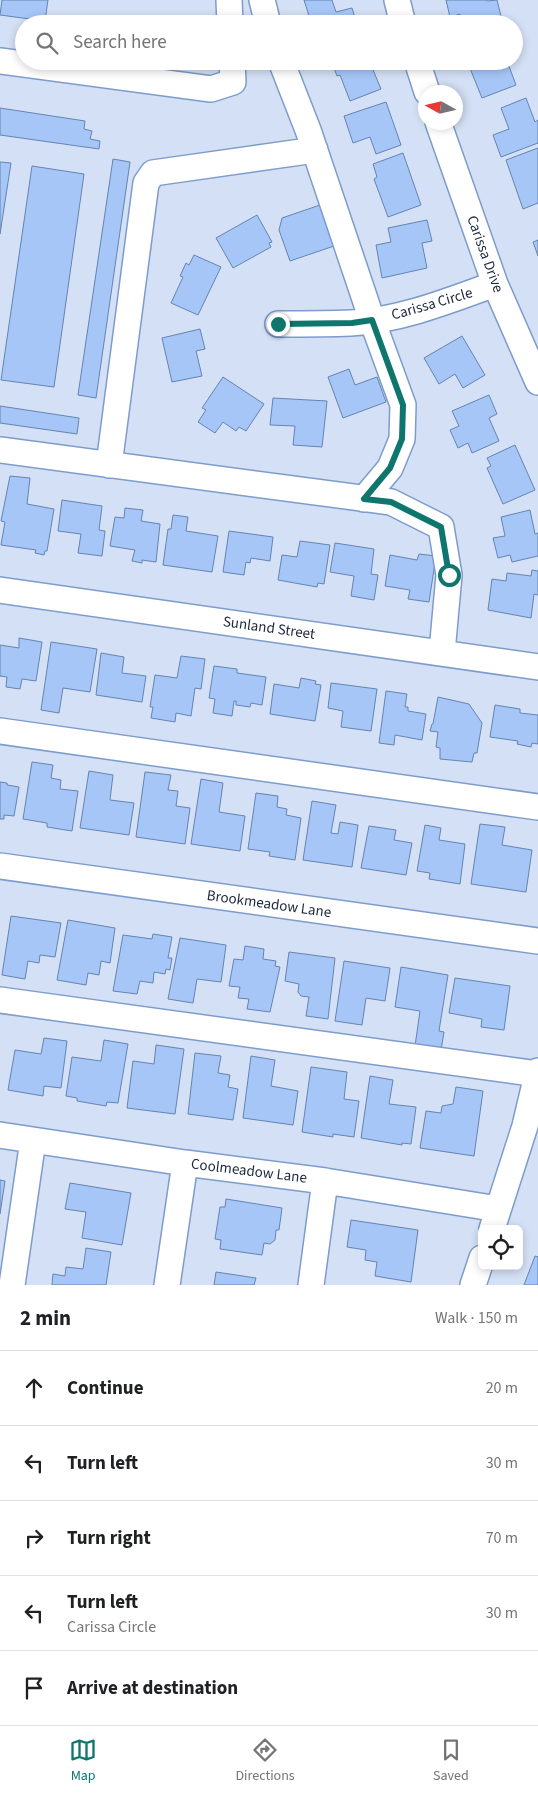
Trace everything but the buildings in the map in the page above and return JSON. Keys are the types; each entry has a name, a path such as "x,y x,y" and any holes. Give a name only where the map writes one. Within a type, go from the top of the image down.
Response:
{"street":[{"path":"228,0 229,15"},
{"path":"262,0 266,15"},
{"path":"397,0 401,15"},
{"path":"0,61 15,63"},
{"path":"68,70 211,89 234,82 233,70"},
{"path":"284,70 315,150 372,320 403,405 402,439 396,454 390,468 364,499"},
{"path":"419,70 425,85"},
{"name":"Carissa Drive","path":"441,130 495,284 538,382"},
{"path":"110,465 146,183 153,173 315,150"},
{"name":"Carissa Circle","path":"278,324 352,323 372,320 418,311 495,284"},
{"path":"0,450 391,502 441,527 449,575 442,652"},
{"name":"Sunland Street","path":"0,590 538,667"},
{"path":"0,731 538,807"},
{"name":"Brookmeadow Lane","path":"0,866 538,941"},
{"path":"0,1000 538,1073 526,1126 495,1219"},
{"name":"Coolmeadow Lane","path":"0,1135 185,1163 325,1181 495,1219"},
{"path":"12,1285 33,1140"},
{"path":"166,1285 185,1163"},
{"path":"311,1285 325,1181"},
{"path":"473,1285 478,1270"}],"route":[{"path":"278,324 352,323 372,320 403,405 402,439 390,468 364,499 391,502 441,527 449,575"}]}
